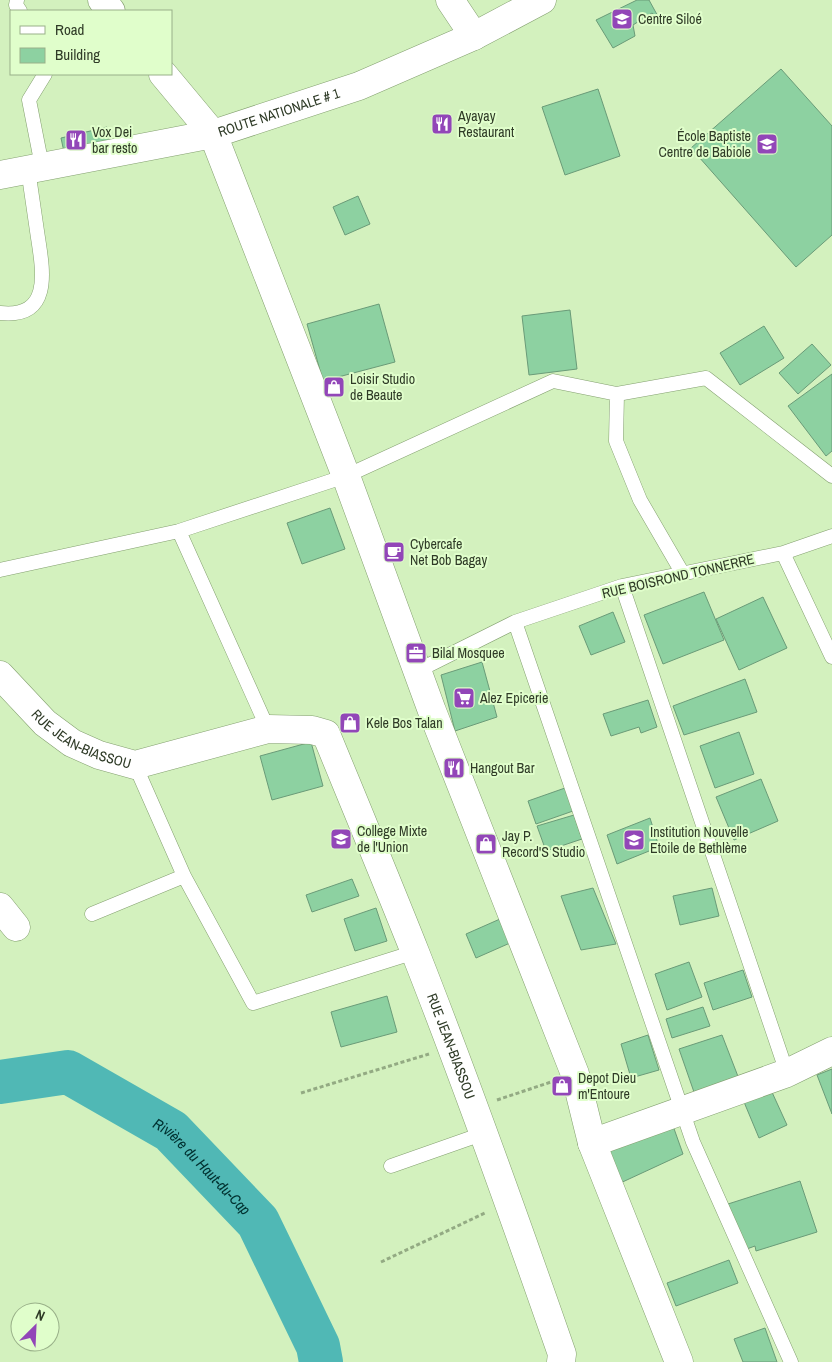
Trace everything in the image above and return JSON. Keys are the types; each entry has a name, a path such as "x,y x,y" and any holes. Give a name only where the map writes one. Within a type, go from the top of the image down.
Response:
{"street":[{"path":"102,0 110,10"},
{"path":"450,0 474,36"},
{"name":"ROUTE NATIONALE # 1","path":"0,175 213,134 359,86 474,36 542,0"},
{"path":"164,75 213,134 346,476 417,671 575,1074 592,1143 679,1362"},
{"name":"RUE JEAN-BIASSOU","path":"0,675 45,723 72,743 99,755 135,765 268,729 312,730 326,734 415,952 451,1047 509,1202 562,1354 561,1362"},
{"path":"592,1143 684,1112 787,1073 832,1050"}],"lane":[{"path":"0,313 14,315 28,310 35,303 44,278 29,100 44,75"},
{"path":"0,570 179,531 346,476 553,381 617,394 706,378 832,476"},
{"path":"617,394 616,441 640,500 683,574"},
{"path":"179,531 268,729"},
{"name":"RUE BOISROND TONNERRE","path":"417,671 515,622 622,586 783,553 832,536"},
{"path":"783,553 832,657"},
{"path":"622,586 787,1073"},
{"path":"515,622 693,1142 791,1362"},
{"path":"135,765 184,876 253,1003 415,952"},
{"path":"92,914 184,876"},
{"path":"391,1166 482,1134"}],"path":[{"path":"302,1093 451,1047"},
{"path":"473,1108 575,1074"},
{"path":"381,1262 509,1202"}],"building":[{"path":"637,0 649,0 660,20 652,13 633,25 635,36 613,48 596,20"},
{"path":"781,69 832,126 832,235 796,267 691,148"},
{"path":"598,89 620,156 565,175 542,107"},
{"path":"107,127 110,142 64,152 61,138"},
{"path":"358,196 370,224 345,235 333,207"},
{"path":"379,304 395,362 323,381 307,324"},
{"path":"570,310 577,369 529,375 522,316"},
{"path":"764,326 784,358 740,385 720,353"},
{"path":"812,344 831,365 798,394 779,373"},
{"path":"832,374 832,451 826,456 788,406"},
{"path":"330,508 345,549 302,564 287,523"},
{"path":"704,592 724,640 663,664 644,615"},
{"path":"763,597 787,648 739,670 716,619"},
{"path":"613,612 625,642 591,655 579,626"},
{"path":"482,662 497,717 455,731 441,675"},
{"path":"745,679 757,712 684,735 673,706"},
{"path":"648,700 657,727 641,733 639,727 611,736 603,714"},
{"path":"739,732 754,774 715,788 700,746"},
{"path":"311,742 323,786 272,800 260,756"},
{"path":"761,779 778,821 734,840 716,797"},
{"path":"565,788 573,811 536,824 528,801"},
{"path":"574,815 582,839 546,851 537,826"},
{"path":"650,818 659,847 617,864 607,835"},
{"path":"352,879 359,896 312,912 306,895"},
{"path":"593,888 616,944 581,950 561,896"},
{"path":"712,888 719,916 680,925 673,896"},
{"path":"376,908 387,941 355,951 344,919"},
{"path":"500,919 510,943 476,958 466,934"},
{"path":"689,962 702,997 667,1010 655,974"},
{"path":"743,970 752,997 713,1010 704,983"},
{"path":"387,996 397,1032 341,1047 331,1012"},
{"path":"703,1007 710,1026 672,1038 666,1019"},
{"path":"648,1035 659,1070 631,1078 621,1044"},
{"path":"722,1035 739,1079 695,1095 679,1049"},
{"path":"832,1069 832,1114 817,1075"},
{"path":"771,1090 787,1125 759,1138 744,1102"},
{"path":"672,1123 683,1154 616,1185 601,1150"},
{"path":"800,1181 817,1232 756,1251 755,1246 744,1250 728,1204"},
{"path":"729,1260 738,1283 676,1306 667,1283"},
{"path":"765,1328 777,1362 743,1362 734,1339"}],"waterway":[{"name":"Rivière du Haut-du-Cap","path":"0,1082 68,1072 171,1131 258,1222 318,1346 321,1362"}],"place":[{"name":"Centre Siloé","path":"622,19"},
{"name":"Ayayay Restaurant","path":"442,124"},
{"name":"Vox Dei bar resto","path":"76,140"},
{"name":"École Baptiste Centre de Babiole","path":"767,144"},
{"name":"Loisir Studio de Beaute","path":"334,387"},
{"name":"Cybercafe Net Bob Bagay","path":"394,552"},
{"name":"Bilal Mosquee","path":"416,653"},
{"name":"Alez Epicerie","path":"464,698"},
{"name":"Kele Bos Talan","path":"350,723"},
{"name":"Hangout Bar","path":"454,768"},
{"name":"College Mixte de l'Union","path":"341,839"},
{"name":"Institution Nouvelle Etoile de Bethlème","path":"634,840"},
{"name":"Jay P. Record'S Studio","path":"486,844"},
{"name":"Depot Dieu m'Entoure","path":"562,1086"}]}
